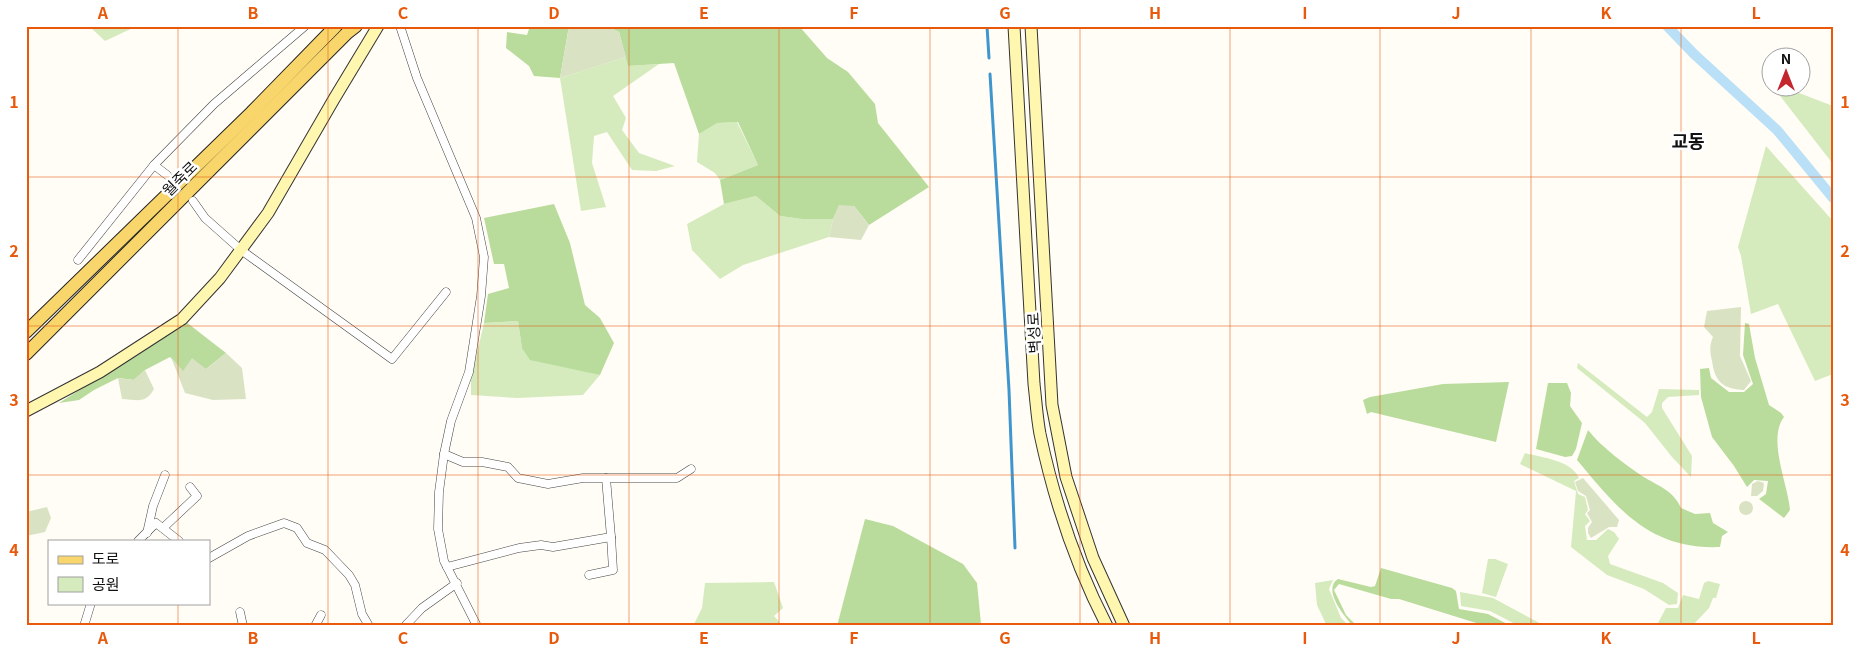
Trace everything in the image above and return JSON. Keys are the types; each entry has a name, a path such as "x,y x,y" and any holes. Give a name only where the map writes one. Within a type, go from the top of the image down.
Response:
{"main road":[{"name":"월죽로","path":"26,332 252,112 336,26"},
{"name":"월죽로","path":"26,354 356,26"},
{"path":"26,411 100,372 182,320 220,278 268,214 378,26"},
{"name":"벽성로","path":"1014,26 1034,384 1040,433 1059,509 1093,598 1107,626"},
{"name":"벽성로","path":"1030,26 1052,405 1066,477 1093,558 1124,626"}],"street":[{"path":"78,260 154,165 214,104 305,26"},
{"path":"400,26 417,78 476,218 484,257 481,296 469,372 451,421 444,454 439,492 438,529 444,561 457,583 477,626"},
{"path":"154,165 167,175"},
{"path":"193,201 205,218 241,250 392,359 446,292"},
{"path":"444,454 464,462 482,462 508,467 518,478 548,484 583,478 676,478 691,469"},
{"path":"147,533 153,506 165,476"},
{"path":"589,575 613,570 606,478"},
{"path":"163,528 197,496 190,487"},
{"path":"139,540 156,523 178,540"},
{"path":"210,557 248,536 284,523 297,528 307,543 325,550 349,575 355,586 362,614 368,626"},
{"path":"447,567 520,548 541,545 553,547 611,537"},
{"path":"405,626 422,608 457,583"},
{"path":"84,626 91,604"},
{"path":"240,612 243,626"},
{"path":"315,626 321,616"}],"green space":[{"path":"89,26 137,26 105,41"},
{"path":"530,26 569,26 560,78 534,76 529,66 506,48 507,32 527,35"},
{"path":"569,26 606,26 619,32 626,57 560,78"},
{"path":"606,26 799,26 827,58 848,72 875,104 878,123 929,187 869,225 854,206 839,206 833,219 802,219 780,216 756,196 724,204 720,180 758,165 738,122 717,123 699,134 674,63 628,66 619,32"},
{"path":"626,57 628,66 659,64 613,96 626,118 622,130 639,153 675,166 656,171 632,170 607,132 594,136 592,163 606,207 581,211 560,78"},
{"path":"1782,98 1812,98 1833,106 1833,164"},
{"path":"737,122 758,165 720,180 715,173 697,162 699,134 716,123"},
{"path":"1766,146 1833,221 1833,374 1815,381 1778,304 1751,314 1738,247"},
{"path":"756,196 780,216 802,219 833,219 829,237 743,265 720,279 692,250 687,224 724,204"},
{"path":"554,204 570,243 585,305 600,318 614,343 600,375 530,360 522,348 518,321 484,323 488,294 509,288 504,264 494,264 484,218"},
{"path":"839,205 854,206 869,225 861,240 829,237 833,219"},
{"path":"1741,307 1740,356 1751,381 1744,390 1725,386 1718,379 1713,368 1710,352 1713,337 1704,327 1707,311"},
{"path":"518,321 522,348 600,375 583,395 517,398 471,395 471,379 484,323"},
{"path":"186,322 226,353 206,369 183,372 170,357 145,370 134,380 118,378 79,400 59,403"},
{"path":"1745,323 1749,324 1755,358 1769,405 1784,417 1779,426 1777,437 1790,510 1784,518 1759,499 1766,494 1768,481 1754,480 1747,487 1712,437 1701,397 1700,369 1709,368 1711,378 1729,392 1744,392 1753,384 1743,355"},
{"path":"226,353 242,368 246,399 213,400 185,393 171,357 183,371 192,358 206,369"},
{"path":"1578,363 1647,417 1652,412 1659,389 1699,390 1699,395 1668,397 1662,403 1662,408 1692,456 1691,477 1645,423 1577,368"},
{"path":"145,370 154,389 151,394 141,400 122,399 118,378 133,380"},
{"path":"1509,382 1496,442 1371,412 1367,414 1363,400 1370,397 1443,384"},
{"path":"1548,383 1567,383 1571,393 1570,406 1582,423 1576,449 1572,456 1565,457 1536,449"},
{"path":"1588,430 1621,461 1674,497 1681,508 1695,514 1710,513 1713,523 1728,532 1722,536 1720,547 1695,546 1674,542 1655,534 1622,510 1577,460"},
{"path":"1525,453 1563,463 1570,467 1579,478 1574,481 1578,494 1585,497 1588,510 1585,514 1590,521 1585,526 1587,540 1596,540 1608,529 1614,532 1619,539 1608,556 1610,564 1663,583 1678,593 1677,604 1669,605 1644,589 1607,575 1571,547 1576,491 1520,464"},
{"path":"1583,478 1619,520 1617,527 1609,527 1591,538 1588,528 1592,522 1587,513 1590,510 1586,496 1578,491 1575,482"},
{"path":"1758,481 1764,483 1763,491 1757,496 1751,496 1752,484"},
{"path":"1746,501 1751,503 1753,508 1751,513 1746,515 1741,513 1739,508 1741,503"},
{"path":"47,507 51,518 45,532 26,536 26,512"},
{"path":"865,519 893,526 963,564 977,583 981,624 977,626 837,626"},
{"path":"1488,559 1495,559 1508,564 1496,597 1482,593"},
{"path":"1381,568 1452,588 1456,591 1459,609 1488,614 1511,626 1486,626 1399,599 1391,599 1339,584 1334,590 1346,615 1357,626 1353,626 1333,596 1332,589 1334,583 1338,579 1371,587 1375,586"},
{"path":"1333,580 1329,589 1341,618 1349,626 1327,626 1317,605 1315,583"},
{"path":"1708,581 1720,584 1716,598 1713,598 1709,608 1692,626 1649,626 1658,623 1666,608 1678,608 1683,595 1699,599 1704,583"},
{"path":"774,582 783,608 774,616 783,626 687,626 694,624 702,608 705,583"},
{"path":"1460,592 1493,598 1545,626 1519,626 1490,611 1461,606"}],"waterway":[{"path":"987,26 989,58"},
{"path":"1667,26 1694,54 1777,130 1833,198"},
{"path":"990,74 1009,390 1015,548"}],"district":[{"name":"교동","path":"1688,140"}]}
